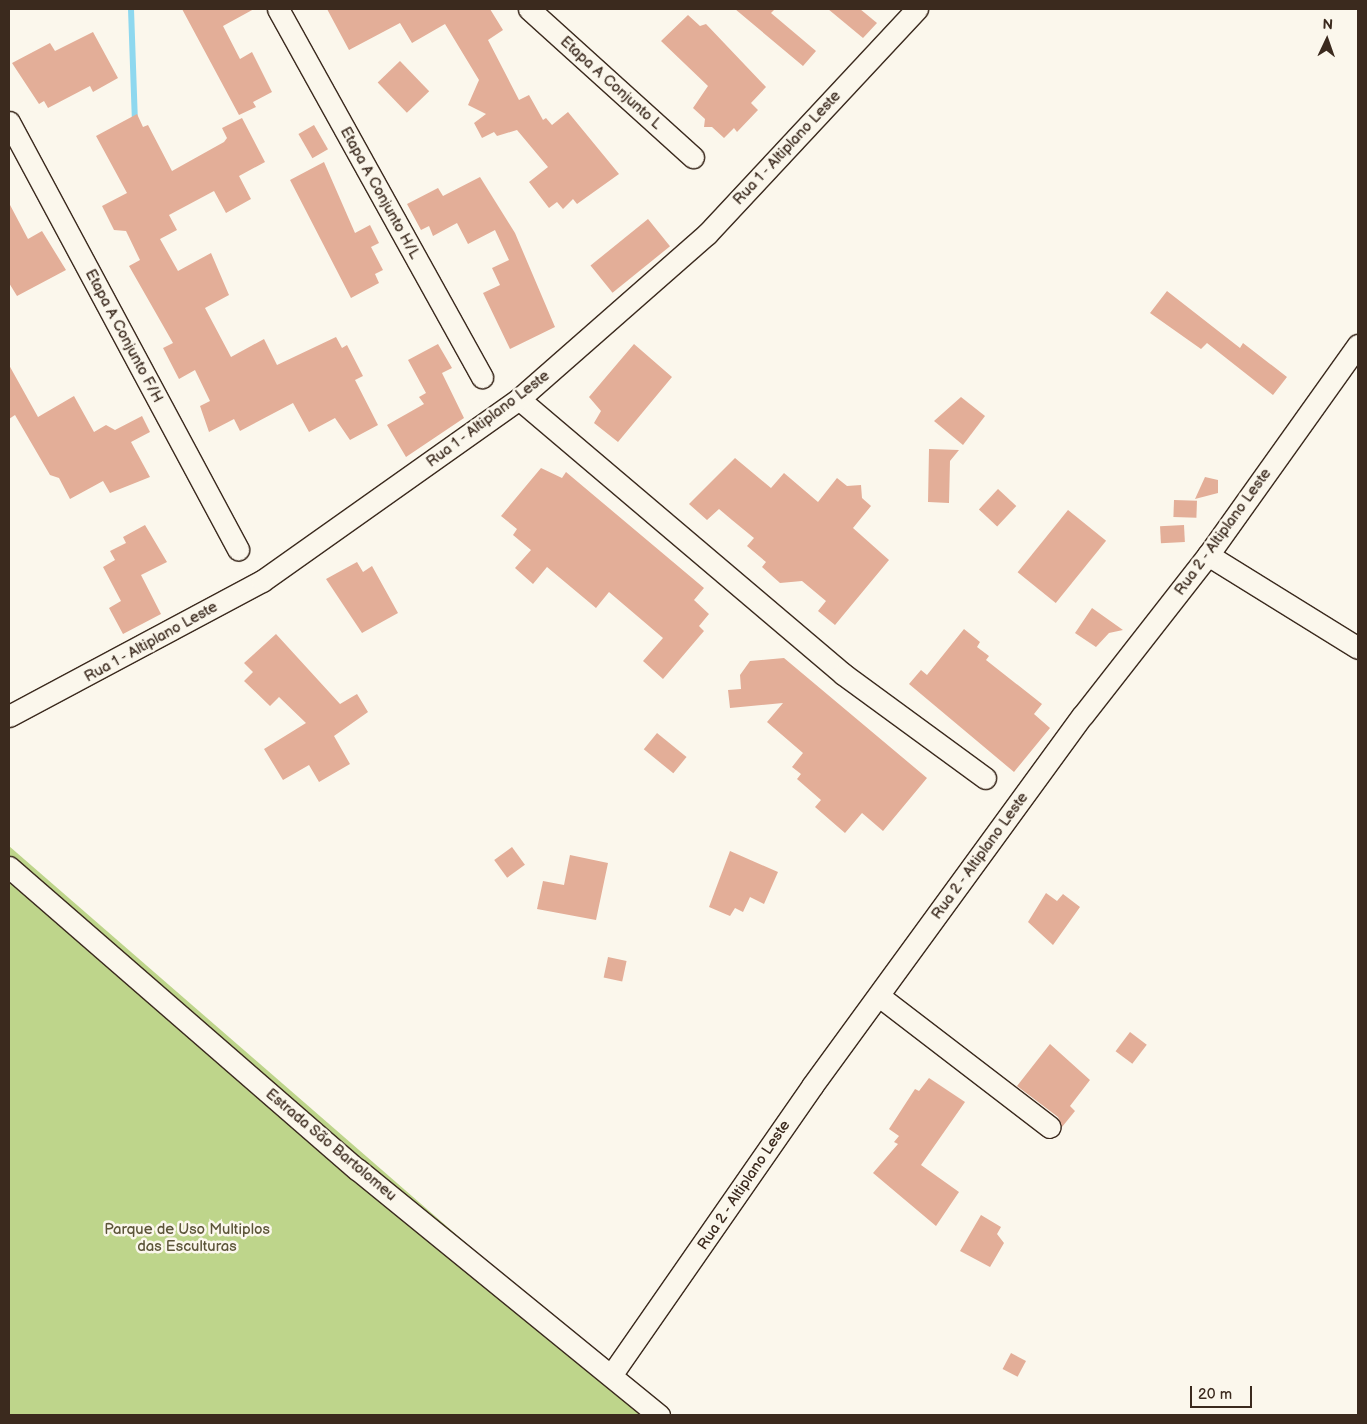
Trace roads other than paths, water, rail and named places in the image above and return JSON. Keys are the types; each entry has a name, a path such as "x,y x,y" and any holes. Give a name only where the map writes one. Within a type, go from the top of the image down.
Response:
{"street":[{"name":"Etapa A Conjunto H/L","path":"278,9 482,377"},
{"name":"Etapa A Conjunto L","path":"529,9 693,157"},
{"name":"Rua 1 - Altiplano Leste","path":"9,716 262,581 519,399 707,234 917,9"},
{"name":"Etapa A Conjunto F/H","path":"9,122 238,549"},
{"name":"Rua 2 - Altiplano Leste","path":"612,1374 878,996 1083,715 1208,555 1358,345"},
{"path":"519,399 843,674 985,778"},
{"path":"1208,555 1358,648"},
{"name":"Estrada São Bartolomeu","path":"9,867 357,1170 612,1374 659,1415"},
{"path":"878,996 1050,1128"}],"waterway":[{"path":"131,9 135,122"}],"park label":[{"name":"Parque de Uso Multiplos das Esculturas","path":"187,1238"}]}
